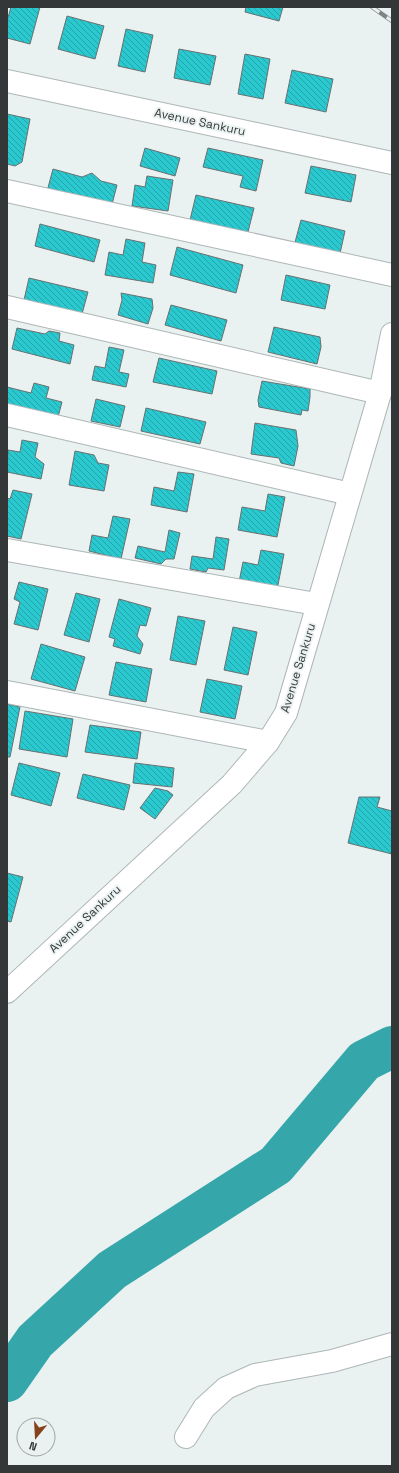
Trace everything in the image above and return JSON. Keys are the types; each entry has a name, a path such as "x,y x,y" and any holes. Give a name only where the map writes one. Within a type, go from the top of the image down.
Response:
{"street":[{"name":"Avenue Sankuru","path":"7,81 392,163"},
{"path":"7,191 392,275"},
{"path":"7,307 380,393"},
{"name":"Avenue Sankuru","path":"7,992 232,784 268,742 286,713 316,604 380,393 391,339"},
{"path":"7,415 350,494"},
{"path":"7,550 316,604"},
{"path":"7,692 268,742"},
{"path":"186,1437 204,1408 226,1388 255,1375 332,1361 392,1344"}],"building":[{"path":"11,7 40,7 30,44 7,38 7,21"},
{"path":"246,7 283,7 279,21 245,12"},
{"path":"67,16 104,26 95,59 58,49"},
{"path":"126,29 153,35 145,72 118,66"},
{"path":"179,49 216,56 210,85 174,78"},
{"path":"245,54 270,59 263,99 238,94"},
{"path":"292,70 333,79 326,112 285,103"},
{"path":"7,114 30,119 22,162 15,166 7,164"},
{"path":"145,148 180,158 175,176 140,166"},
{"path":"208,148 263,160 256,191 240,187 243,176 203,167"},
{"path":"311,166 356,175 351,202 305,193"},
{"path":"53,169 82,177 92,173 101,181 117,185 110,212 46,195"},
{"path":"147,176 173,180 168,211 132,206 135,185 145,187"},
{"path":"196,195 254,208 248,232 190,220"},
{"path":"301,220 345,231 339,258 294,246"},
{"path":"40,224 100,240 94,262 35,246"},
{"path":"126,239 145,243 142,262 156,265 153,283 105,275 109,252 123,255"},
{"path":"177,247 243,265 236,293 170,275"},
{"path":"286,275 330,285 325,309 281,300"},
{"path":"29,278 88,292 82,314 24,300"},
{"path":"121,293 152,299 153,308 148,324 118,315 122,300"},
{"path":"171,305 227,320 221,341 165,325"},
{"path":"274,327 320,337 321,347 317,364 268,352"},
{"path":"17,328 45,334 49,331 60,333 59,341 74,345 70,364 12,349"},
{"path":"109,347 124,350 119,372 129,374 126,387 92,380 95,366 105,368"},
{"path":"159,358 217,371 212,394 153,382"},
{"path":"262,381 310,389 308,411 302,410 301,415 259,407 258,400"},
{"path":"34,383 49,387 46,398 62,402 58,417 7,404 7,387 31,393"},
{"path":"96,399 125,406 120,427 91,421"},
{"path":"146,408 206,422 200,444 141,431"},
{"path":"255,423 296,430 298,446 294,466 281,463 279,458 251,454"},
{"path":"22,440 38,443 35,457 44,464 41,479 7,472 8,450 20,452"},
{"path":"75,451 94,455 98,463 109,465 104,491 69,485"},
{"path":"178,472 194,474 187,512 151,505 154,487 174,491"},
{"path":"13,490 32,494 21,539 7,536 7,498 10,499"},
{"path":"268,494 285,497 277,537 238,530 242,507 265,511"},
{"path":"113,516 130,519 121,559 89,551 92,535 108,538"},
{"path":"169,530 180,533 174,559 166,559 161,564 135,558 138,546 165,552"},
{"path":"216,537 229,539 224,570 208,568 206,572 190,569 192,556 213,559"},
{"path":"261,550 284,554 277,590 239,582 243,562 258,565"},
{"path":"19,582 48,589 38,630 14,624 20,602 14,599"},
{"path":"76,593 100,599 89,642 64,635"},
{"path":"119,599 151,608 146,626 140,625 137,636 143,644 140,654 113,646 115,639 109,637"},
{"path":"178,616 205,621 196,665 170,660"},
{"path":"233,627 257,632 248,675 224,670"},
{"path":"41,644 85,657 75,691 31,679"},
{"path":"116,662 152,669 146,702 109,695"},
{"path":"207,679 242,686 235,719 200,712"},
{"path":"7,704 20,707 10,757 7,757"},
{"path":"25,711 73,719 67,757 19,749"},
{"path":"90,725 141,732 137,759 85,752"},
{"path":"19,763 60,773 51,806 11,795"},
{"path":"135,763 174,768 172,787 133,783"},
{"path":"83,774 130,785 124,810 77,798"},
{"path":"155,788 168,791 173,795 155,819 140,808"},
{"path":"359,797 380,797 377,807 392,811 392,854 348,843"},
{"path":"7,873 23,877 11,922 7,921"}],"waterway":[{"path":"7,1381 35,1341 112,1270 276,1165 364,1061 392,1047"}],"railway":[{"path":"372,7 392,21"}]}
